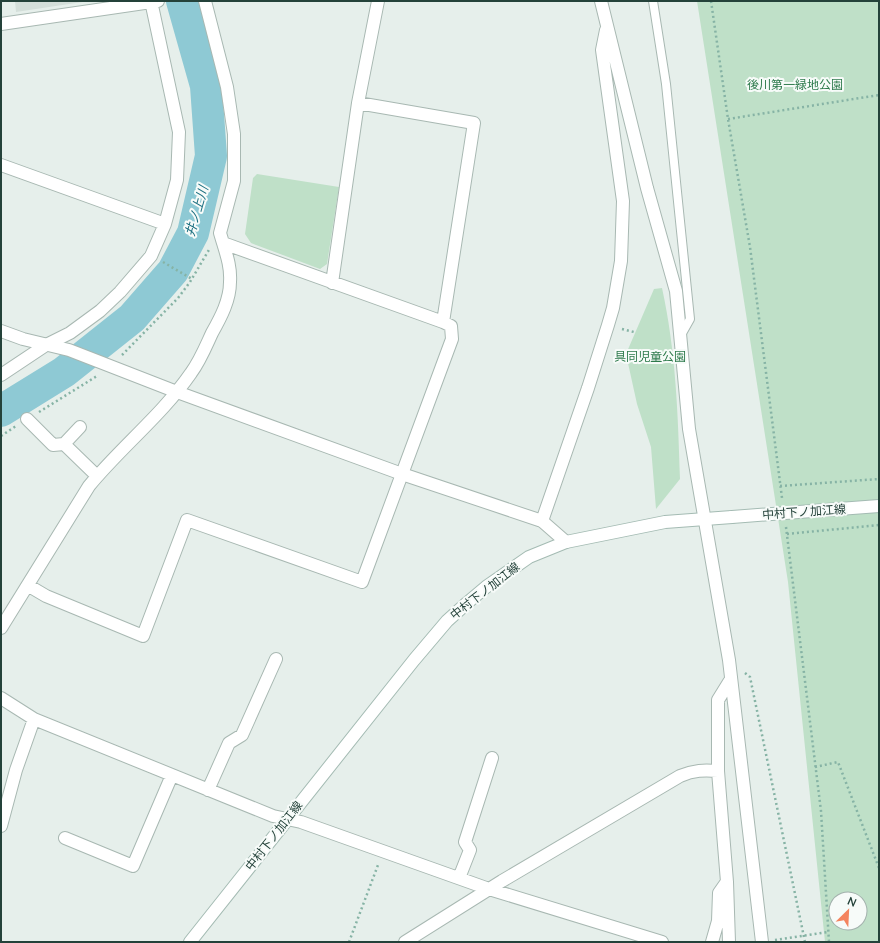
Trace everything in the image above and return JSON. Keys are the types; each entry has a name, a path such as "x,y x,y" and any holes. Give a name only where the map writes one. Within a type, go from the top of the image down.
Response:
{"street":[{"path":"1,628 29,586 89,486 177,392 192,372 223,312 230,282 229,263 220,233 234,181 234,134 227,88 206,1"},
{"path":"332,283 358,103 378,1"},
{"path":"601,1 647,188 676,291 689,429 729,660 762,942"},
{"path":"1,24 153,2 178,132 177,180 165,224 151,256 120,292 100,311 70,333 46,345 1,375"},
{"path":"542,521 606,332 613,308 621,260 622,201 602,50 606,24"},
{"path":"358,103 474,123 443,322"},
{"path":"1,165 165,224"},
{"path":"29,586 46,596 143,636 187,520 362,582 452,339 451,326 223,243"},
{"path":"1,331 23,339 69,350 177,392 402,474 542,521 566,542"},
{"path":"27,420 53,445 64,444 80,427"},
{"path":"64,444 97,476"},
{"name":"中村下ノ加江線","path":"190,942 447,621 486,587 529,557 566,542 665,522 879,506"},
{"path":"208,790 229,743 242,736 276,659"},
{"path":"729,942 727,882 718,771 718,700 731,679"},
{"path":"1,698 34,718 208,790 287,820 301,822 489,889 662,942"},
{"path":"1,826 16,770 34,718"},
{"path":"459,878 470,850 465,842 492,758"},
{"path":"405,942 489,889 680,776 691,771 702,769 718,771"},
{"path":"65,838 133,866 172,775"},
{"path":"712,942 718,921 719,893 727,882"}],"lane":[{"path":"653,1 666,84 690,319 680,336"}],"path":[{"path":"711,1 728,119 750,247 782,500"},
{"path":"728,119 879,96"},
{"path":"117,358 126,352 178,298 192,279 210,248 223,243"},
{"path":"151,256 192,279"},
{"path":"1,436 97,376"},
{"path":"780,486 879,479"},
{"path":"785,520 821,811 829,942"},
{"path":"787,534 879,525"},
{"path":"729,660 750,677 805,942"},
{"path":"815,767 838,762 879,868"},
{"path":"349,942 383,851"},
{"path":"762,942 828,932"}],"shaded area":[{"path":"15,1 89,1 16,12"}],"green space":[{"name":"後川第一緑地公園","path":"697,1 879,1 879,942 825,942 788,582"},
{"path":"257,174 339,187 327,264 320,269 251,243 245,234 253,178"},
{"name":"具同児童公園","path":"662,288 667,312 673,359 680,479 656,509 651,447 637,404 626,354 654,289"}],"waterway":[{"name":"井ノ上川","path":"1,411 64,372 132,318 173,271 193,233 211,156 206,86 182,1"}]}
